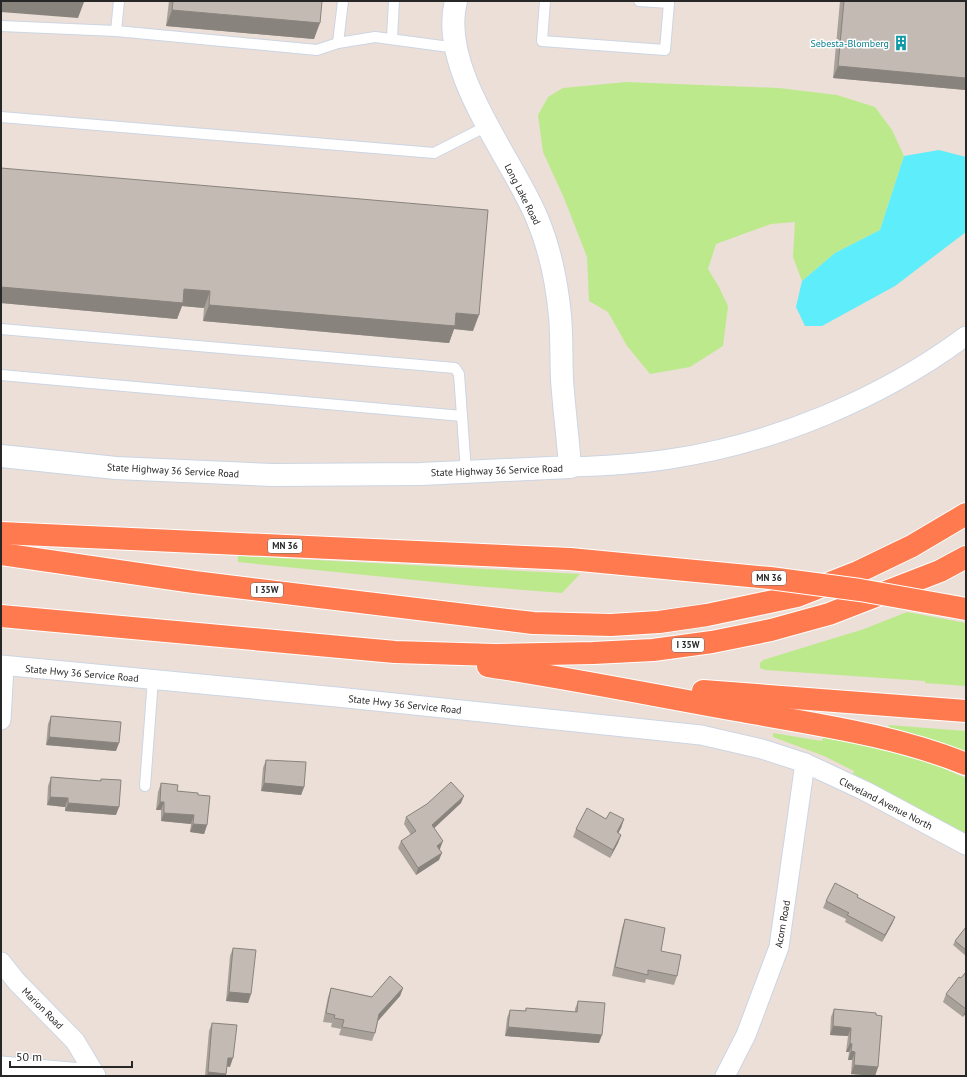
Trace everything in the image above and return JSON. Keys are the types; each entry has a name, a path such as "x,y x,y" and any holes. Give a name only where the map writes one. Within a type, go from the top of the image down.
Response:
{"highway":[{"name":"I 35W","path":"1,554 186,581 526,622 563,625 611,625 659,622 707,615 797,596 858,572 906,549 966,514"},
{"name":"MN 36","path":"1,533 111,540 256,544 570,559 770,578 860,590 966,609"},
{"name":"I 35W","path":"1,616 395,652 495,655 653,650 712,642 771,630 828,614 940,571 966,557"},
{"path":"395,652 582,680 862,733 933,751 966,764"},
{"path":"582,680 719,693 966,710"}],"street":[{"name":"Long Lake Road","path":"456,1 453,13 457,48 468,84 487,126 534,212 550,255 560,316 562,379 570,467"},
{"name":"State Highway 36 Service Road","path":"1,456 116,468 273,475 466,472 618,465 671,459 729,447 786,430 830,413 878,390 920,367 966,336"},
{"name":"State Hwy 36 Service Road","path":"3,666 153,679 701,735 762,749 805,764"},
{"path":"1,720 3,666"},
{"name":"Cleveland Avenue North","path":"805,764 865,791 966,845"},
{"name":"Acorn Road","path":"725,1076 746,1035 779,947 805,764"},
{"name":"Marion Road","path":"1,962 17,982 75,1041 95,1075"},
{"path":"1,1066 95,1075"}],"lane":[{"path":"116,31 119,1"},
{"path":"338,43 343,1"},
{"path":"392,38 394,1"},
{"path":"544,1 542,41 666,50 669,3 639,1"},
{"path":"1,26 116,31 317,50 338,43 375,37 392,38 457,48"},
{"path":"1,117 434,153 487,126"},
{"path":"1,330 455,368 459,374 466,472"},
{"path":"1,375 462,416"},
{"path":"145,786 153,679"}],"green space":[{"path":"626,82 779,88 837,95 875,107 892,130 904,156 880,230 835,253 802,281 793,257 795,222 771,224 716,244 708,269 728,306 723,346 690,367 650,374 627,346 608,312 589,301 587,257 564,198 543,152 538,115 548,97 563,88"},
{"path":"238,556 580,574 562,593 474,586 238,562"},
{"path":"907,612 966,623 966,686 925,683 925,681 765,670 760,668 760,663 763,660 864,629"},
{"path":"889,725 966,731 966,755 888,730"},
{"path":"773,733 822,741 823,737 885,749 928,762 966,778 966,835 853,774 854,771 824,756 773,737"}],"water":[{"path":"939,150 966,157 966,232 895,286 822,326 805,326 796,307 802,281 835,253 880,230 904,156"}],"building":[{"path":"173,1 322,1 320,23 172,10"},
{"name":"Sebesta-Blomberg","path":"844,1 966,1 966,78 838,66"},
{"path":"1,168 488,210 479,315 456,313 455,326 209,305 210,291 184,289 183,303 1,287"},
{"path":"51,716 121,722 119,743 49,737"},
{"path":"266,760 306,762 304,787 264,783"},
{"path":"51,777 101,781 101,779 121,780 119,807 68,803 68,798 50,797"},
{"path":"451,782 464,796 432,825 443,841 437,846 442,853 418,868 401,841 416,831 406,817 427,804"},
{"path":"161,783 178,785 177,791 210,796 207,825 193,824 194,815 164,813 164,802 160,802"},
{"path":"587,808 606,819 610,812 624,819 617,832 621,835 613,850 576,829"},
{"path":"835,883 858,895 857,897 895,917 885,935 847,915 849,913 826,901"},
{"path":"625,919 665,928 661,951 681,955 677,976 648,970 648,975 615,967"},
{"path":"966,927 966,950 955,941"},
{"path":"233,948 256,950 251,994 229,992"},
{"path":"966,972 966,1009 946,994 959,977 961,978"},
{"path":"390,976 403,988 379,1014 375,1033 342,1027 344,1020 334,1018 335,1015 326,1013 331,988 372,997"},
{"path":"578,1001 605,1003 602,1035 508,1027 510,1010 526,1011 526,1008 577,1012"},
{"path":"834,1009 876,1013 876,1015 882,1016 878,1067 854,1065 855,1052 851,1051 852,1044 850,1043 851,1028 833,1026"},
{"path":"212,1023 237,1025 233,1058 228,1058 226,1074 208,1072"}],"place":[{"name":"Sebesta-Blomberg","path":"901,43"}]}
